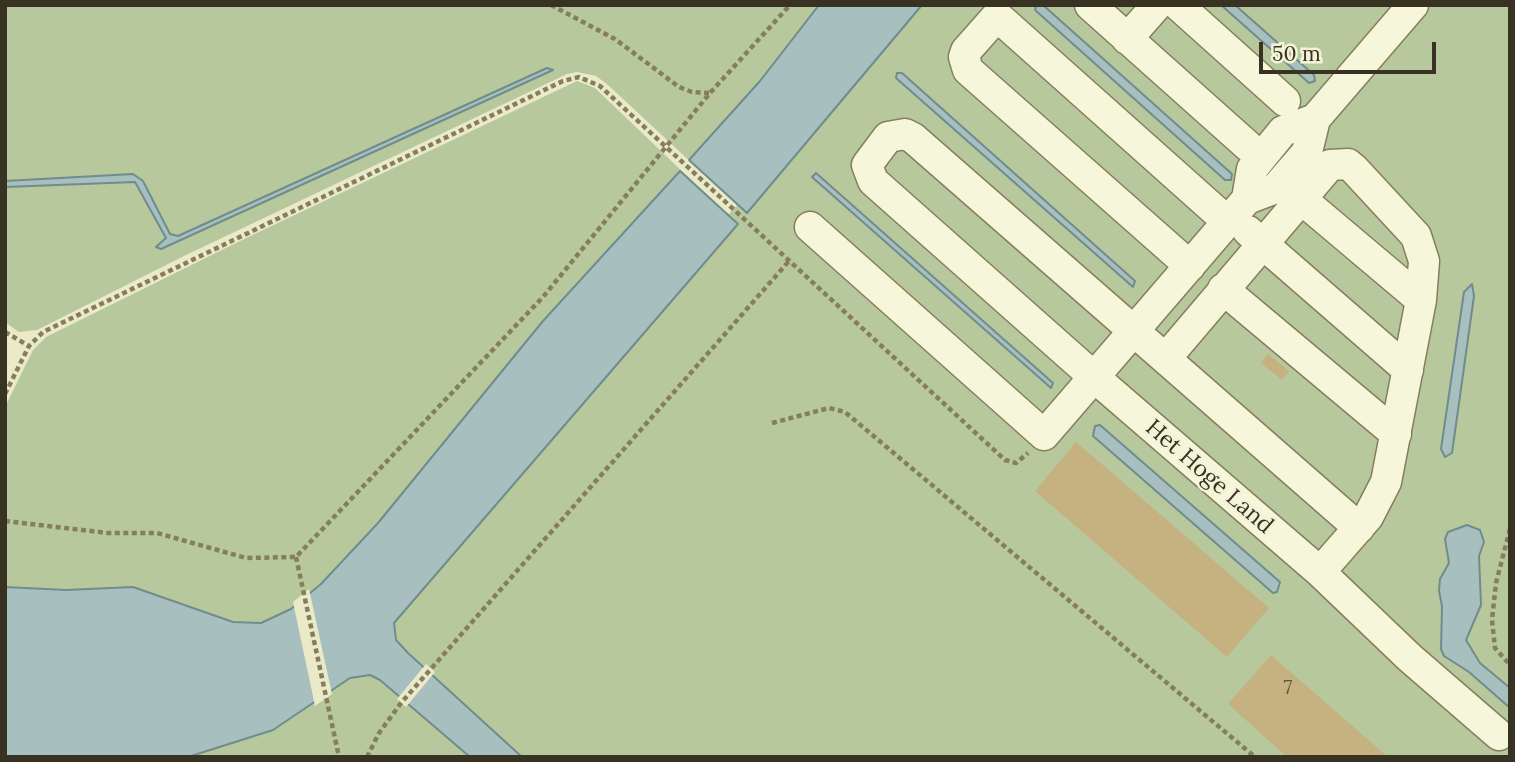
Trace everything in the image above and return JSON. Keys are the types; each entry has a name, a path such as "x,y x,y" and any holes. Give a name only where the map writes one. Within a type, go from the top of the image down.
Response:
{"street":[{"path":"1090,5 1248,146"},
{"path":"1127,39 1157,5"},
{"path":"1178,5 1285,101"},
{"path":"810,228 1044,435 1235,213 1276,188 1284,179 1307,152 1315,118 1413,5"},
{"path":"1191,266 968,70 964,57 966,51 1002,11 1235,213 1261,243 1408,370"},
{"name":"Het Hoge Land","path":"1134,332 913,138 905,134 888,137 871,156 868,174 873,181 1320,572 1410,658 1499,735"},
{"path":"1166,358 1330,165 1348,164 1416,236 1424,261 1421,300 1382,493 1359,528 1320,572"},
{"path":"1300,198 1421,300"},
{"path":"1223,289 1396,434"},
{"path":"1134,332 1359,528"}],"path":[{"path":"551,5 615,39 679,87 692,92 710,93"},
{"path":"5,521 108,533 157,533 246,558 296,557 543,297 710,93 790,5"},
{"path":"5,394 29,346 43,332 571,78 595,82 1005,460 1020,461 1044,435"},
{"path":"367,757 401,703 789,261"},
{"path":"5,332 29,346"},
{"path":"772,423 830,408 845,412 1255,757"},
{"path":"1510,529 1494,592 1492,620 1496,648 1510,666"},
{"path":"296,557 299,584 339,757"}],"green space":[{"path":"5,5 1510,5 1510,757 5,757 5,407 33,350 46,337 242,240 577,81 595,88 728,215 737,205 608,85 596,76 577,72 567,74 184,256 37,330 19,332 5,322"}],"water":[{"path":"819,5 922,5 747,213 689,160 760,81"},
{"path":"1036,5 1043,5 1232,174 1231,180 1225,180 1035,10"},
{"path":"1221,5 1235,5 1314,75 1315,81 1309,83"},
{"path":"547,68 553,70 161,249 156,247 166,238 135,182 5,187 5,181 133,174 143,181 170,234 178,236"},
{"path":"897,73 902,73 1135,281 1133,287 896,78"},
{"path":"680,171 738,224 394,623 396,640 408,653 522,757 470,757 380,680 370,675 350,678 273,730 188,757 5,757 5,587 66,590 133,587 233,622 261,623 291,609 321,584 378,523 543,321"},
{"path":"816,173 1053,383 1051,388 812,177"},
{"path":"1472,284 1474,296 1452,453 1445,457 1441,449 1464,292"},
{"path":"1100,425 1280,582 1277,592 1273,593 1093,436 1095,426"},
{"path":"1467,525 1480,530 1484,542 1479,556 1481,605 1466,640 1480,663 1510,688 1510,708 1469,672 1444,656 1441,649 1440,579 1449,563 1445,539 1448,532"}],"pier":[{"path":"309,589 332,694 315,706 293,602"},
{"path":"426,664 435,672 406,707 397,699"}],"building":[{"path":"1268,354 1289,371 1282,380 1261,363"},
{"path":"1076,442 1269,608 1227,657 1035,491"},
{"path":"1271,655 1388,757 1287,757 1228,704"}]}
